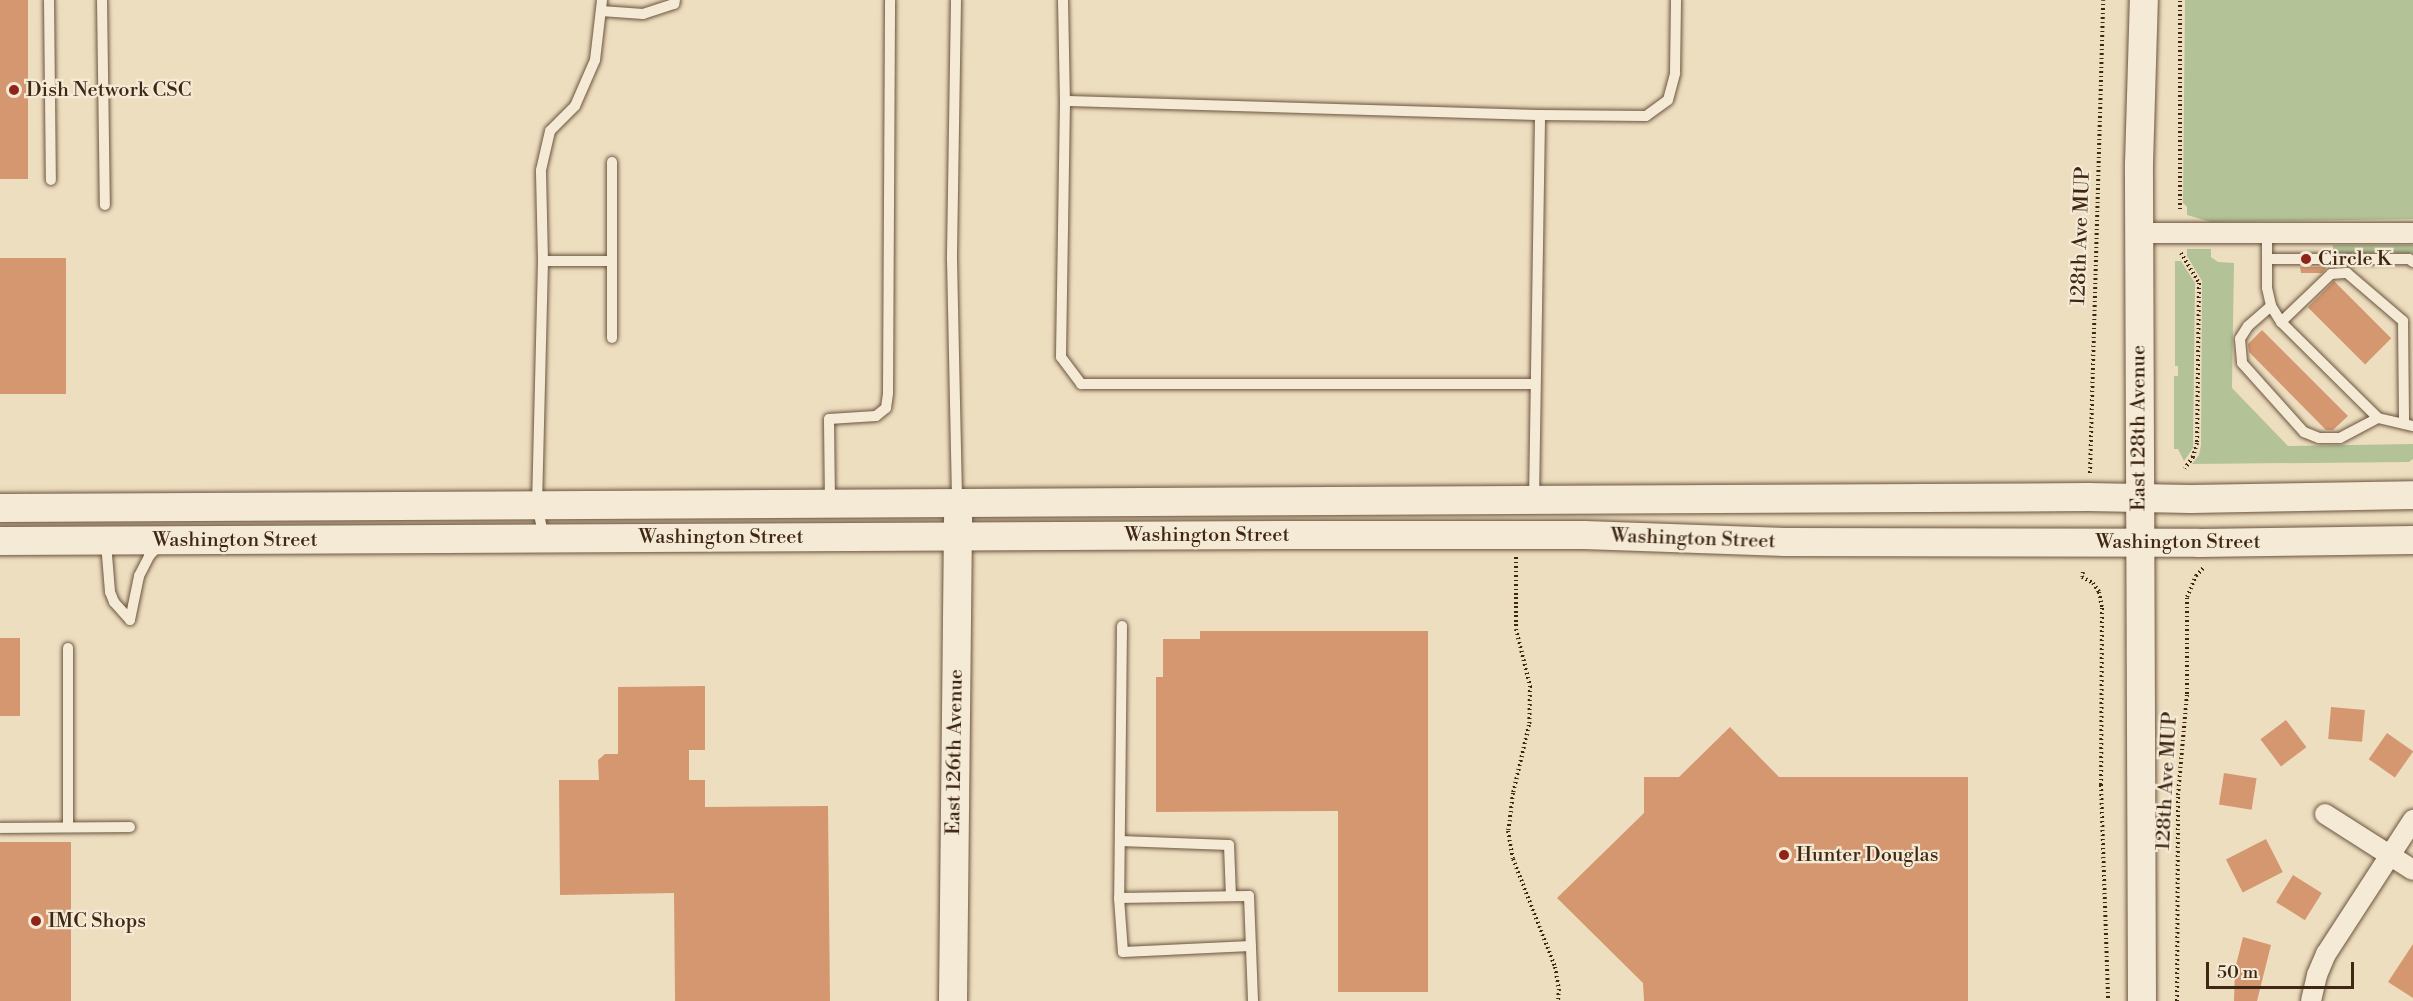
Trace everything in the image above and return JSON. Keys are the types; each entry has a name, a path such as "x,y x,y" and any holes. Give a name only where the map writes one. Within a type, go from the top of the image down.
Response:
{"main road":[{"name":"East 128th Avenue","path":"2142,1001 2139,233 2144,0"},
{"name":"Washington Street","path":"0,508 2139,499 2413,495"},
{"name":"East 126th Avenue","path":"952,1001 957,503"},
{"path":"105,507 106,540"},
{"name":"Washington Street","path":"0,541 1572,535 1785,542 2139,543 2413,540"}],"street":[{"path":"2139,233 2413,232"},
{"path":"2325,814 2413,870"},
{"path":"2311,1001 2317,975 2326,954 2413,820"}],"lane":[{"path":"49,0 51,180"},
{"path":"102,0 105,205"},
{"path":"544,539 537,506 543,261 541,170 550,131 575,106 595,60 602,6 643,14 674,4 675,0"},
{"path":"830,504 829,419 876,416 886,408 888,393 890,0"},
{"path":"956,0 952,259 957,503"},
{"path":"1063,0 1065,101 1060,357 1081,384 1535,384"},
{"path":"1065,101 1646,116 1668,100 1675,73 1676,0"},
{"path":"1534,501 1539,115"},
{"path":"612,162 612,338"},
{"path":"2267,232 2267,288 2271,306 2281,322 2378,418 2408,425 2408,321 2347,273 2331,274 2281,322"},
{"path":"2267,259 2409,259 2413,262"},
{"path":"543,261 612,261"},
{"path":"2271,306 2248,326 2240,339 2242,363 2304,432 2319,438 2340,438 2378,418"},
{"path":"106,540 106,569 110,592 114,602 130,620 139,576 149,556 163,540"},
{"path":"1122,626 1119,898 1123,952 1251,946"},
{"path":"68,648 68,827"},
{"path":"0,828 130,827"},
{"path":"1120,841 1229,845 1231,896"},
{"path":"1119,898 1249,896 1253,1001"}],"path":[{"name":"128th Ave MUP","path":"2090,473 2103,0"},
{"path":"2180,0 2180,209"},
{"path":"2181,253 2199,283 2197,443 2193,458 2185,468"},
{"path":"1516,557 1516,629 1528,673 1530,705 1527,741 1513,793 1508,831 1513,859 1555,967 1559,989 1558,1001"},
{"name":"128th Ave MUP","path":"2176,1001 2178,795 2187,694 2187,597 2196,576 2205,568"},
{"path":"2083,572 2082,577 2093,583 2099,592 2102,608 2101,785 2108,1001"}],"green space":[{"path":"2185,0 2413,0 2413,219 2211,222 2187,215 2187,207 2183,203"},
{"path":"2333,245 2413,245 2413,253 2333,253"},
{"path":"2187,249 2211,249 2211,257 2218,262 2234,263 2232,388 2288,446 2413,444 2413,459 2409,462 2192,464 2199,455 2201,445 2202,281 2187,256"},
{"path":"2175,261 2181,261 2195,283 2193,448 2184,461 2178,449 2174,449 2174,376 2178,376 2178,366 2175,366"}],"building":[{"name":"Dish Network CSC","path":"0,0 28,0 28,179 0,179"},
{"path":"0,258 66,258 66,394 0,394"},
{"path":"2300,267 2326,268 2322,273 2301,273"},
{"name":"Circle K","path":"2334,281 2391,338 2365,364 2308,307"},
{"path":"2262,330 2348,416 2333,430 2326,430 2249,352 2248,344"},
{"path":"1200,631 1428,631 1428,992 1338,992 1338,811 1156,812 1156,677 1163,677 1163,639 1200,639"},
{"path":"0,638 20,638 20,716 0,716"},
{"path":"705,686 705,750 689,750 689,780 705,780 705,807 828,806 830,1001 675,1001 674,893 560,895 559,780 599,780 598,760 605,754 618,754 618,687"},
{"path":"2331,707 2365,710 2362,742 2328,739"},
{"path":"2286,720 2306,747 2281,766 2260,739"},
{"name":"Hunter Douglas","path":"1730,727 1779,777 1968,777 1968,1001 1644,1001 1643,983 1557,898 1644,813 1644,777 1679,777"},
{"path":"2387,733 2413,751 2395,778 2369,759"},
{"path":"2224,773 2257,778 2252,810 2219,805"},
{"path":"2266,839 2283,872 2243,892 2226,859"},
{"name":"IMC Shops","path":"0,842 71,842 71,1001 0,1001"},
{"path":"2293,875 2322,893 2305,920 2276,902"},
{"path":"2243,937 2271,945 2257,1001 2234,1001 2235,969"},
{"path":"2413,944 2413,998 2388,982"}],"place":[{"name":"Dish Network CSC","path":"14,90"},
{"name":"Circle K","path":"2306,259"},
{"name":"Hunter Douglas","path":"1784,855"},
{"name":"IMC Shops","path":"36,921"}]}
